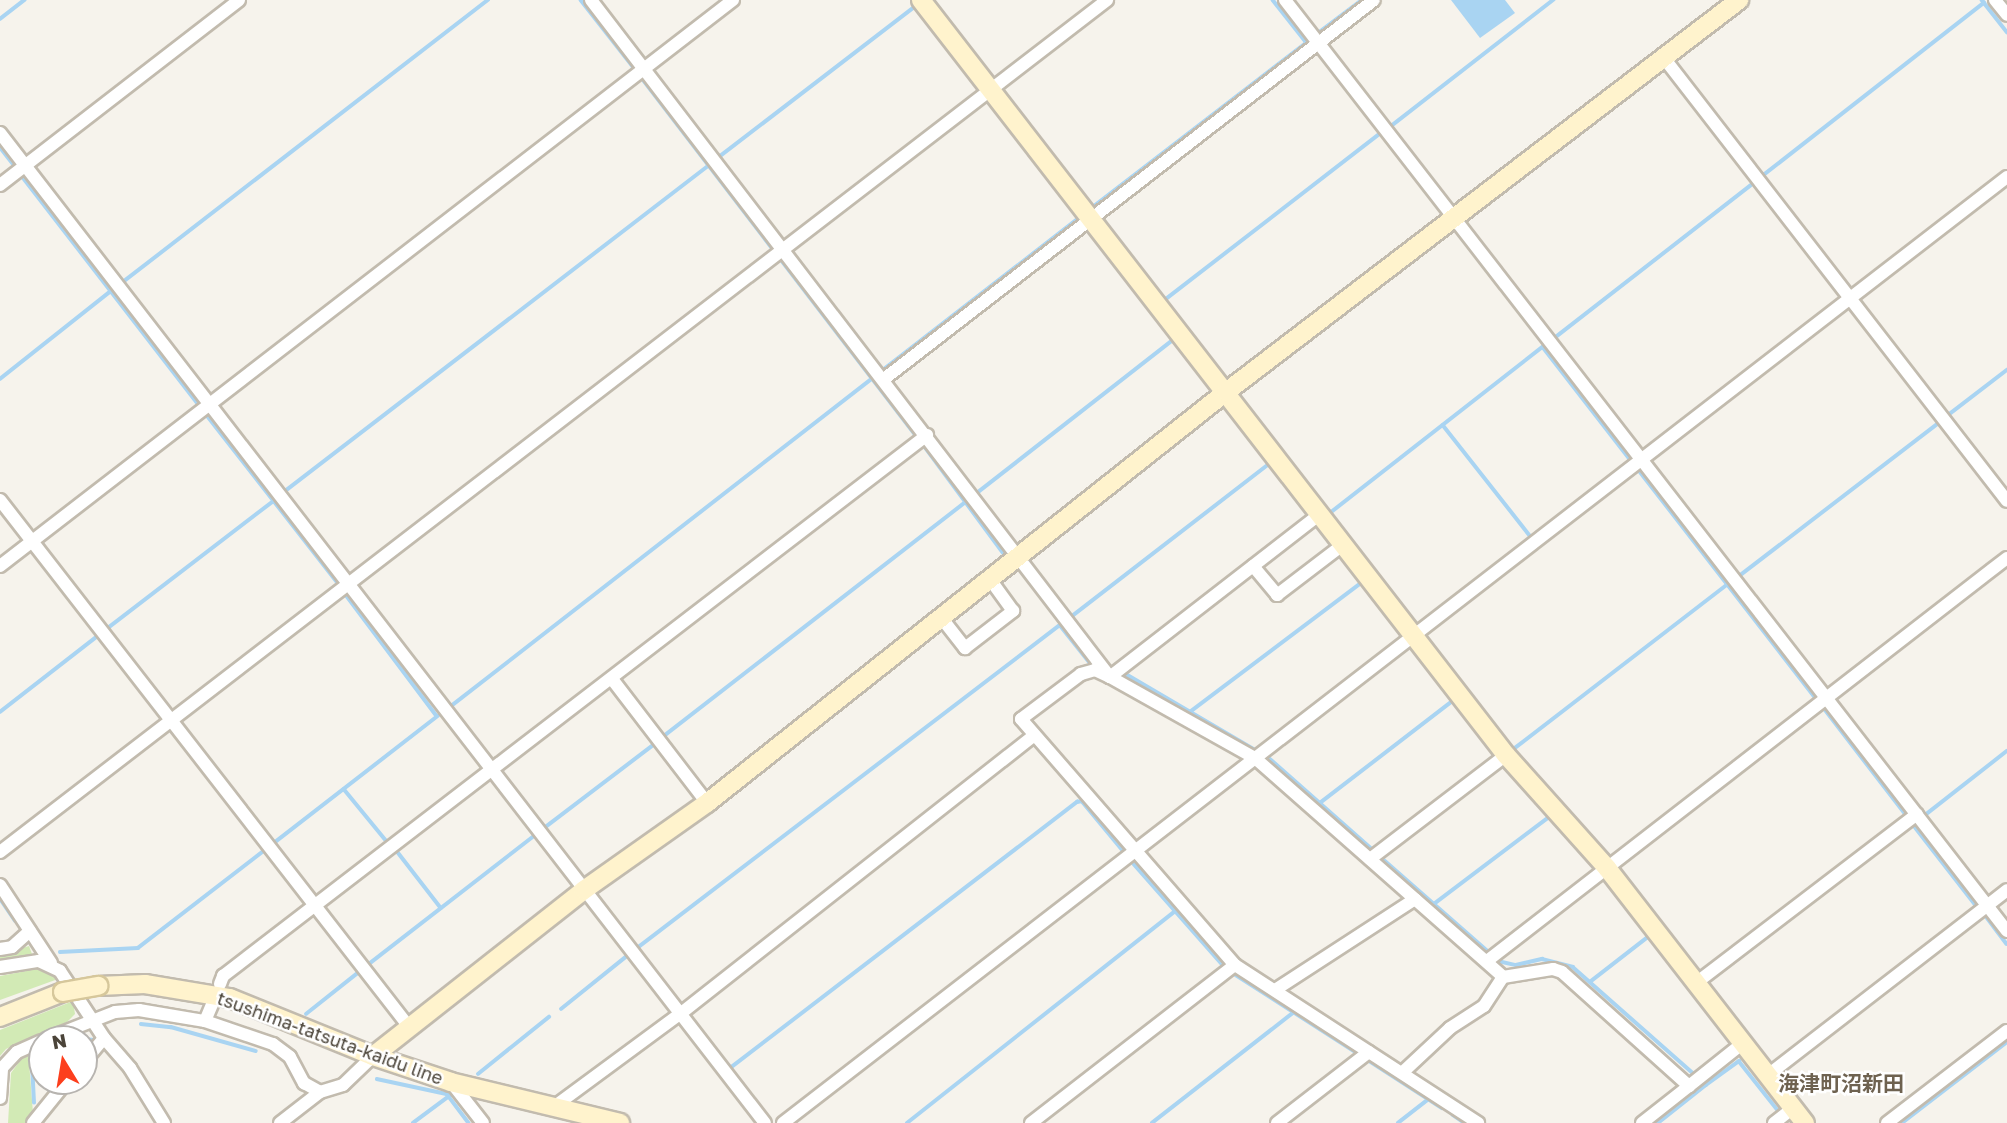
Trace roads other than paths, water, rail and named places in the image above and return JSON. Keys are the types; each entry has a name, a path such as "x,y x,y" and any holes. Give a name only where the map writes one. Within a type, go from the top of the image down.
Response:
{"street":[{"path":"0,185 239,0"},
{"path":"591,0 785,248 1110,677"},
{"path":"0,566 733,0"},
{"path":"921,0 1506,755 1607,868 1805,1123"},
{"path":"0,852 1107,0"},
{"path":"1285,0 2007,931"},
{"path":"884,379 1374,0"},
{"path":"280,1123 320,1092 343,1085 373,1056 584,890 707,803 940,616 1227,392 1739,0"},
{"path":"1995,0 2007,15"},
{"path":"1664,58 2007,501"},
{"path":"0,133 765,1123"},
{"path":"783,1123 2007,177"},
{"path":"220,984 223,976 493,772 926,435"},
{"path":"0,500 410,1028"},
{"path":"1110,677 1320,514"},
{"path":"1253,566 1277,595 1344,544"},
{"path":"1487,961 2007,558"},
{"path":"940,616 965,648 994,626 1013,611 989,578"},
{"path":"1478,1123 1235,965 1021,719 1081,674 1095,670 1110,677 1255,758 1503,977"},
{"path":"612,679 707,803"},
{"path":"555,1106 680,1014 1034,734"},
{"path":"1370,859 1506,755"},
{"path":"1696,983 1917,814"},
{"path":"0,885 104,1038 130,1068 164,1123"},
{"path":"1768,1075 2007,890"},
{"path":"1275,990 1415,899"},
{"path":"0,949 12,947 30,931"},
{"path":"0,967 51,963"},
{"path":"1031,1123 1235,965"},
{"path":"1403,1072 1450,1028 1484,1006 1503,977 1553,968 1562,972 1689,1086"},
{"name":"tsushima-tatsuta-kaidu line","path":"0,1017 63,992 98,986 145,984 230,999 373,1056 451,1082 620,1123"},
{"path":"205,1021 213,1002"},
{"path":"83,1025 139,1010 205,1021 273,1044 290,1056 304,1083 320,1092"},
{"path":"1888,1123 2007,1031"},
{"path":"98,1045 104,1038"},
{"path":"1642,1123 1743,1043"},
{"path":"0,1098 2,1068 9,1059 28,1049"},
{"path":"1277,1123 1369,1052"},
{"path":"451,1082 483,1123"},
{"path":"33,1123 56,1095"},
{"path":"1774,1123 1793,1108"}],"water":[{"path":"1451,0 1505,0 1515,13 1480,38"}],"waterway":[{"path":"0,19 24,0"},
{"path":"123,282 488,0"},
{"path":"581,0 635,69"},
{"path":"1273,0 1307,43"},
{"path":"1317,34 1362,0"},
{"path":"1390,127 1553,0"},
{"path":"1982,0 2007,32"},
{"path":"1761,177 1984,3"},
{"path":"719,157 917,5"},
{"path":"1093,207 1310,40"},
{"path":"641,77 773,249"},
{"path":"1166,299 1382,132"},
{"path":"0,147 15,166"},
{"path":"284,492 712,163"},
{"path":"22,176 200,406"},
{"path":"1552,340 1754,183"},
{"path":"883,370 1079,218"},
{"path":"779,257 917,437"},
{"path":"0,379 111,291"},
{"path":"977,493 1173,340"},
{"path":"1330,513 1546,344"},
{"path":"1543,347 1630,459"},
{"path":"1947,416 2007,370"},
{"path":"450,707 874,377"},
{"path":"206,414 338,583"},
{"path":"1738,577 1940,422"},
{"path":"1443,425 1531,537"},
{"path":"925,447 1005,555"},
{"path":"1071,617 1269,464"},
{"path":"1638,469 1817,700"},
{"path":"108,628 275,500"},
{"path":"664,736 968,500"},
{"path":"1190,712 1360,584"},
{"path":"1515,748 1728,584"},
{"path":"346,595 437,716"},
{"path":"636,949 1060,625 1091,664"},
{"path":"0,712 99,635"},
{"path":"1126,674 1257,751"},
{"path":"1320,803 1450,703"},
{"path":"1823,707 1907,816"},
{"path":"274,843 438,716"},
{"path":"543,829 652,746"},
{"path":"1924,816 2007,751"},
{"path":"1268,757 1373,850"},
{"path":"344,789 389,844"},
{"path":"729,1069 1077,802 1082,801 1126,854"},
{"path":"1434,904 1549,817"},
{"path":"1912,823 1978,908"},
{"path":"369,964 534,836"},
{"path":"60,952 138,948 265,850"},
{"path":"397,851 441,908"},
{"path":"1383,859 1490,953"},
{"path":"1134,864 1224,966"},
{"path":"1708,982 1829,889"},
{"path":"0,898 15,920"},
{"path":"907,1123 1174,912"},
{"path":"1985,915 2007,944"},
{"path":"1590,982 1649,936"},
{"path":"561,1009 627,956"},
{"path":"1498,961 1516,965 1542,959 1573,967 1694,1074"},
{"path":"306,1014 359,972"},
{"path":"1236,975 1360,1055"},
{"path":"1152,1123 1294,1012"},
{"path":"478,1074 549,1017"},
{"path":"141,1024 171,1027 256,1051"},
{"path":"1902,1123 2007,1042"},
{"path":"1368,1060 1442,1108"},
{"path":"1703,1082 1706,1085 1739,1061 1780,1113"},
{"path":"377,1079 447,1094 469,1123"},
{"path":"1658,1123 1706,1085"},
{"path":"413,1123 452,1094"},
{"path":"34,1095 34,1103"},
{"path":"1398,1123 1429,1099"},
{"path":"1453,1115 1465,1123"}],"district":[{"name":"海津町沼新田","path":"1841,1083"}]}
